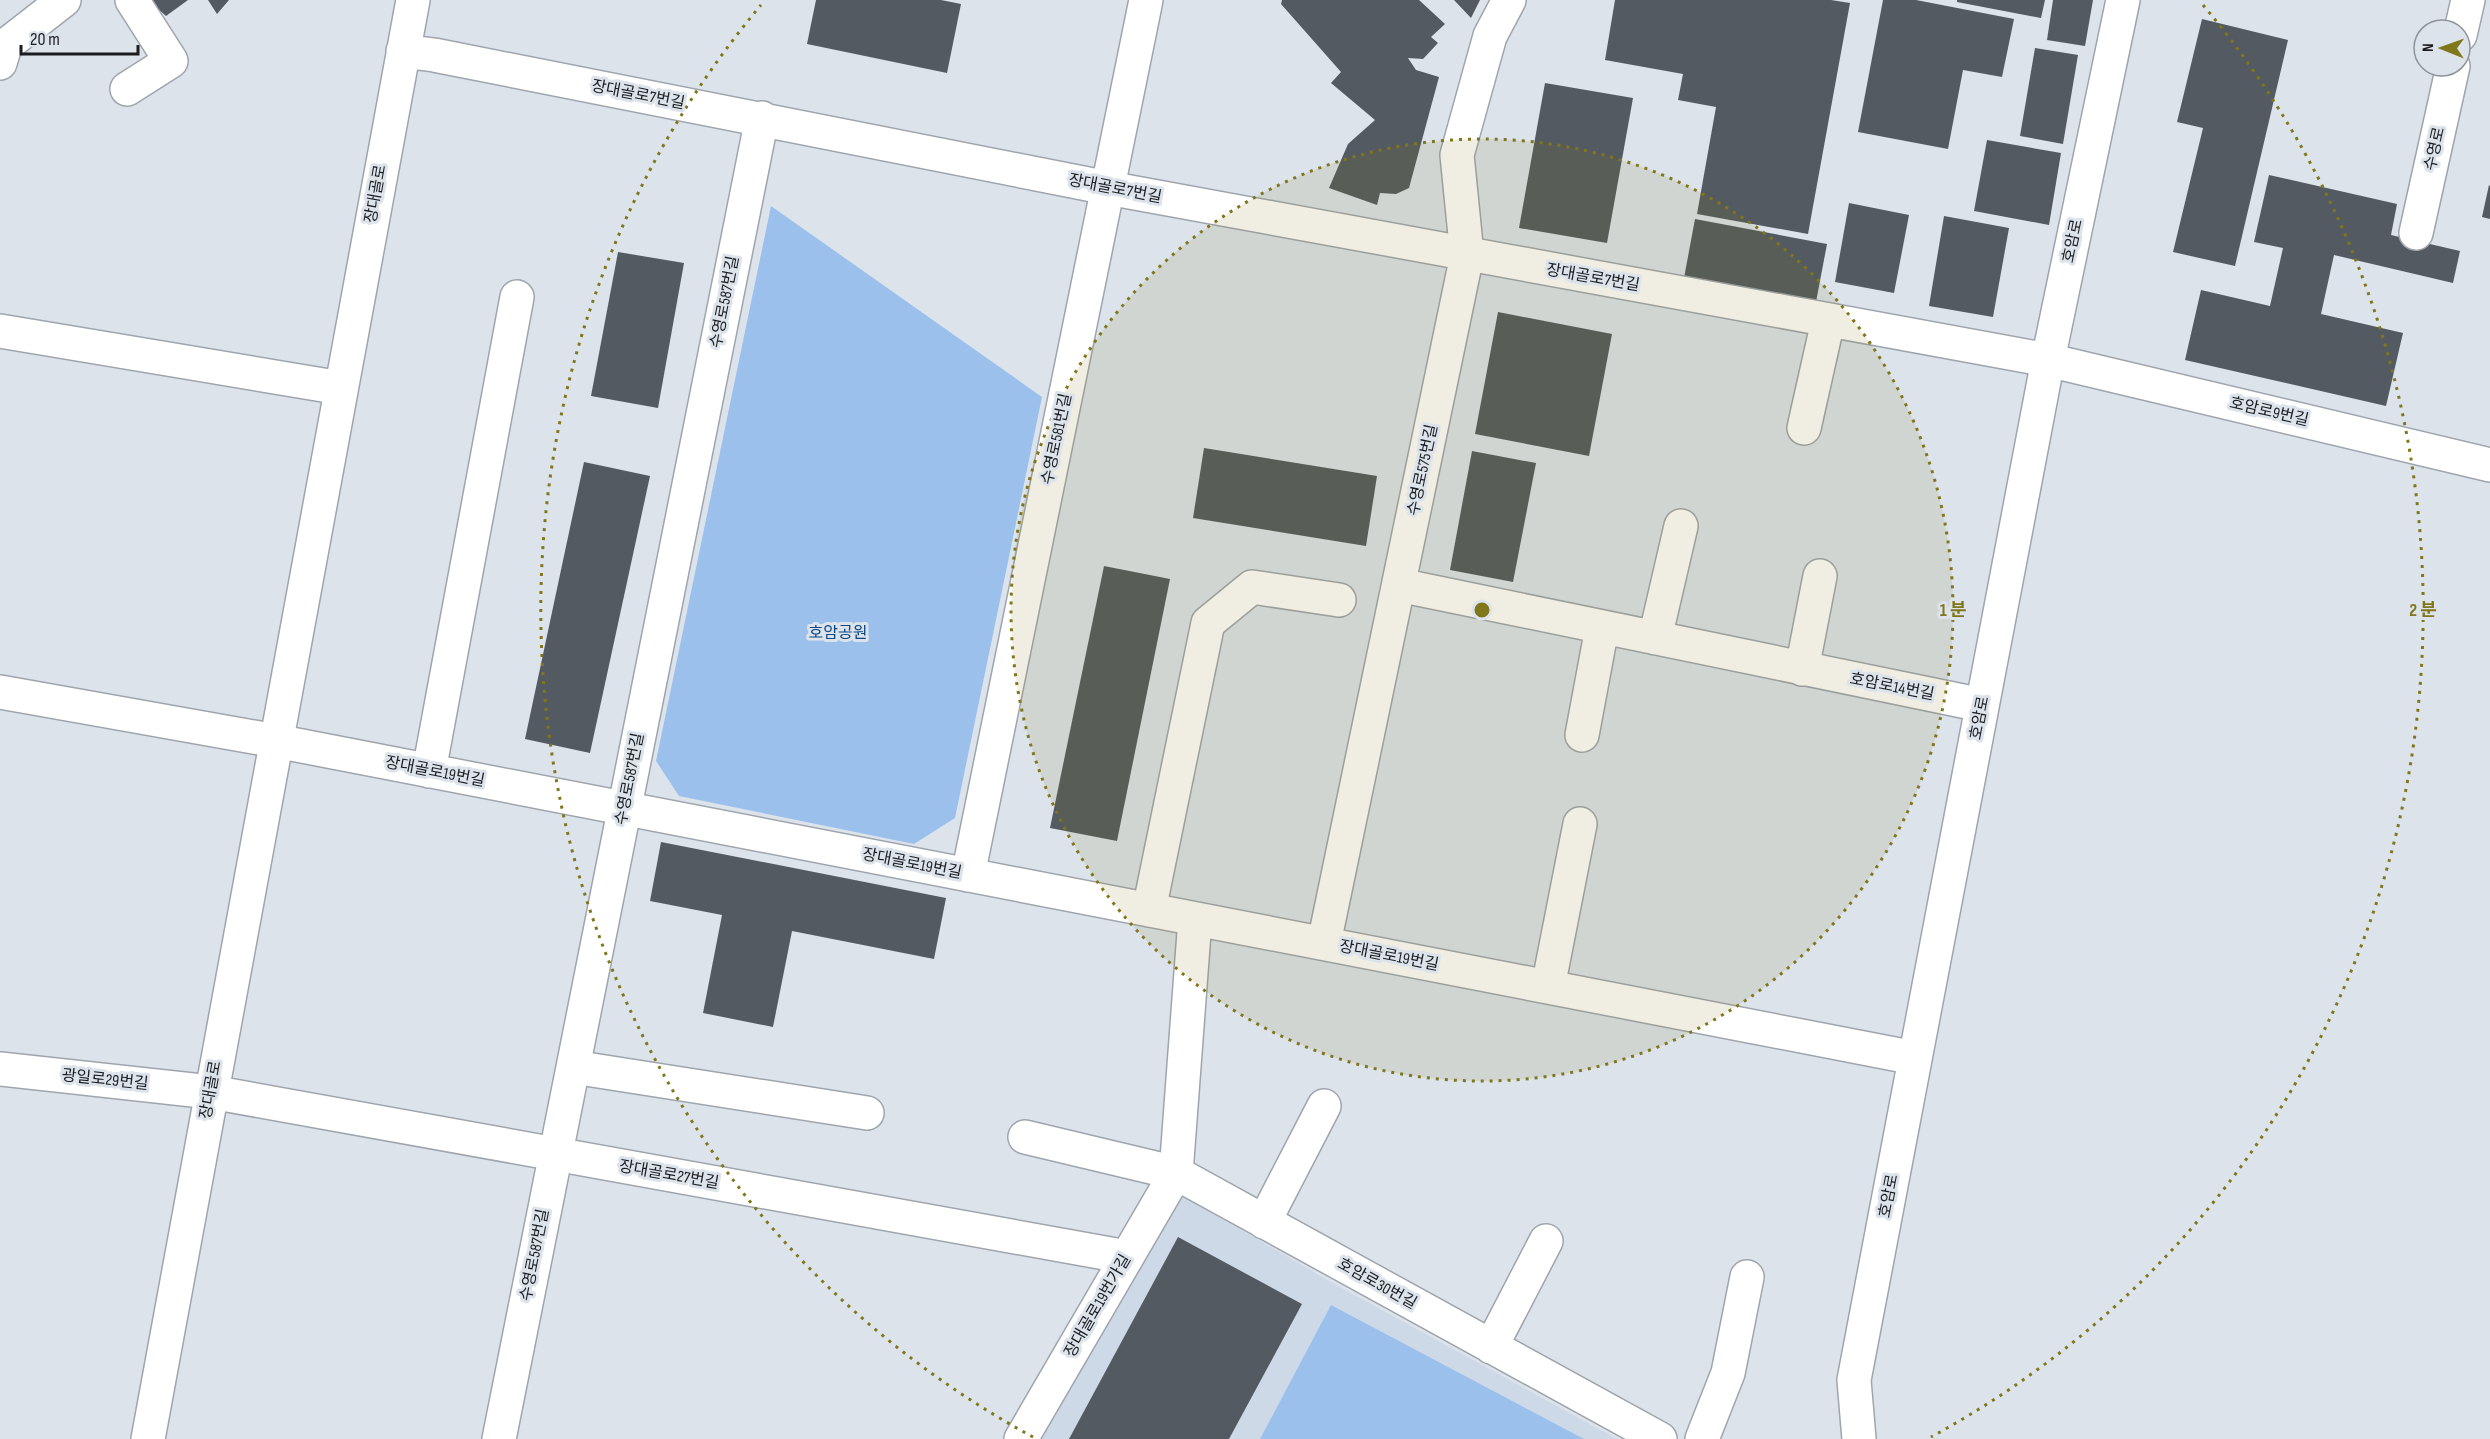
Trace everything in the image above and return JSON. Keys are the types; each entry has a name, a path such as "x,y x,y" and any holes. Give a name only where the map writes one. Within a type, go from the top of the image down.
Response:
{"street":[{"path":"2,46 64,0"},
{"path":"127,89 171,61 132,0"},
{"name":"장대골로","path":"148,1439 413,0"},
{"name":"수영로575번길","path":"1324,944 1467,255 1457,155 1490,36 1509,0"},
{"name":"호암로","path":"1859,1439 1854,1380 2048,360 2123,0"},
{"path":"2464,18 2468,0"},
{"name":"수영로581번길","path":"968,875 1108,188 1142,1"},
{"name":"장대골로7번길","path":"403,51 762,118 1108,188 2048,360"},
{"name":"수영로","path":"2416,232 2450,78"},
{"name":"수영로587번길","path":"498,1439 762,118"},
{"path":"429,771 517,297"},
{"path":"1804,428 1828,321"},
{"path":"0,332 341,388"},
{"name":"호암로9번길","path":"2048,360 2490,465"},
{"path":"1654,638 1681,526"},
{"path":"1802,669 1820,576"},
{"name":"호암로14번길","path":"1399,585 1982,705"},
{"path":"1149,910 1208,622 1252,587 1339,600"},
{"path":"1582,735 1602,628"},
{"path":"0,692 276,741"},
{"name":"장대골로19번길","path":"276,741 1916,1058"},
{"path":"1548,987 1580,824"},
{"name":"장대골로19번가길","path":"1021,1439 1176,1173 1196,919"},
{"path":"573,1067 867,1113"},
{"name":"광일로29번길","path":"0,1069 211,1092"},
{"name":"장대골로27번길","path":"211,1092 1127,1257"},
{"path":"1264,1222 1324,1106"},
{"path":"1025,1137 1176,1173"},
{"name":"호암로30번길","path":"1176,1173 1660,1439"},
{"path":"1491,1347 1546,1241"},
{"path":"1702,1439 1728,1373 1746,1277"}],"shaded area":[{"path":"1183,1196 1331,1282 1617,1439 1041,1439"}],"green space":[{"name":"호암공원","path":"771,206 1042,397 955,818 914,844 679,796 656,761"},
{"path":"1331,1305 1584,1439 1260,1439"}],"building":[{"path":"148,0 188,0 166,16"},
{"path":"208,0 229,0 217,14"},
{"path":"816,0 941,0 961,4 947,73 807,44"},
{"path":"1282,0 1419,0 1445,24 1431,37 1438,43 1423,59 1408,58 1416,70 1439,77 1409,188 1396,194 1380,193 1377,205 1329,188 1348,144 1375,120 1331,83 1341,72 1281,4"},
{"path":"1454,0 1480,0 1471,18"},
{"path":"1615,0 1831,0 1850,3 1808,234 1697,214 1716,107 1678,100 1683,74 1605,60"},
{"path":"1883,0 1916,0 2014,19 2002,77 1963,70 1948,149 1858,132"},
{"path":"1957,0 2045,0 2041,18 1957,2"},
{"path":"2053,0 2093,0 2085,46 2047,40"},
{"path":"2202,19 2288,40 2235,266 2173,252 2203,128 2177,122"},
{"path":"2035,48 2078,55 2063,144 2020,136"},
{"path":"1545,83 1633,98 1607,243 1519,228"},
{"path":"1987,140 2061,153 2049,225 1974,211"},
{"path":"2269,175 2397,204 2391,235 2460,251 2453,283 2334,255 2321,314 2403,333 2386,406 2185,360 2201,290 2270,306 2283,248 2254,242"},
{"path":"2490,186 2490,219 2482,217"},
{"path":"1849,203 1909,215 1894,293 1835,282"},
{"path":"1944,216 2009,228 1993,317 1929,306"},
{"path":"1695,219 1827,244 1816,302 1684,278"},
{"path":"618,252 684,263 658,408 591,396"},
{"path":"1498,312 1612,334 1589,456 1475,434"},
{"path":"1204,448 1377,476 1366,546 1193,518"},
{"path":"1472,451 1536,463 1513,582 1450,570"},
{"path":"584,462 650,476 590,753 525,739"},
{"path":"1104,566 1170,579 1117,841 1050,828"},
{"path":"661,842 946,898 934,959 792,931 773,1027 703,1013 722,915 650,901"},
{"path":"1178,1237 1302,1304 1229,1439 1069,1439"}]}
